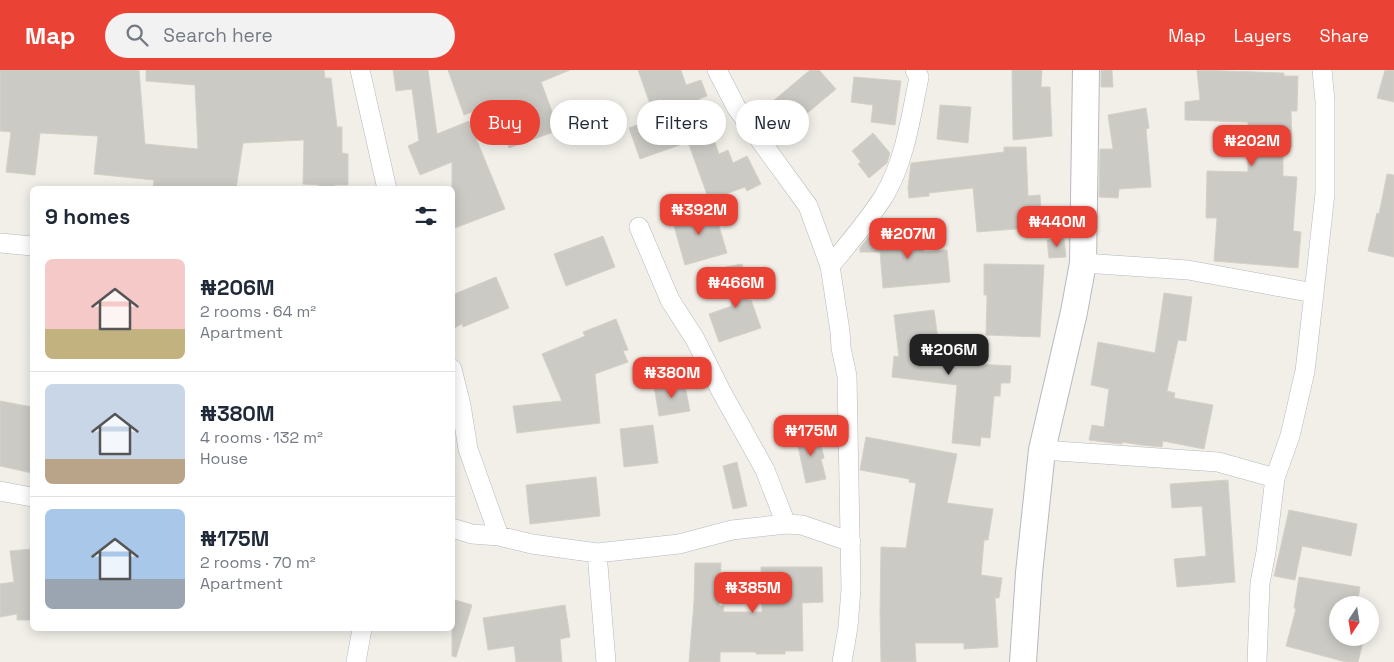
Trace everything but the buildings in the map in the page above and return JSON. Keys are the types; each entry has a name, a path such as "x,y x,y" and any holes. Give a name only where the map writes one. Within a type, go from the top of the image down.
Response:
{"street":[{"path":"360,70 386,186"},
{"path":"717,70 736,107 808,206 830,266 841,348 847,376 851,542 849,608 842,662"},
{"path":"830,266 865,223 885,194 901,157 918,77 915,70"},
{"path":"1023,662 1029,573 1042,450 1074,312 1083,263 1086,70"},
{"path":"1257,662 1260,583 1266,552 1275,478 1290,436 1305,371 1314,293 1325,192 1325,101 1322,70"},
{"path":"639,227 670,300 694,339 765,470 786,524"},
{"path":"0,243 30,246"},
{"path":"1083,263 1188,270 1314,293"},
{"path":"455,381 468,449 499,536"},
{"path":"1042,450 1218,462 1275,478"},
{"path":"0,491 30,497"},
{"path":"455,529 472,534 499,536 532,544 597,553 678,544 732,530 786,524 802,525 851,542"},
{"path":"597,553 606,662"},
{"path":"356,662 362,631"}]}
